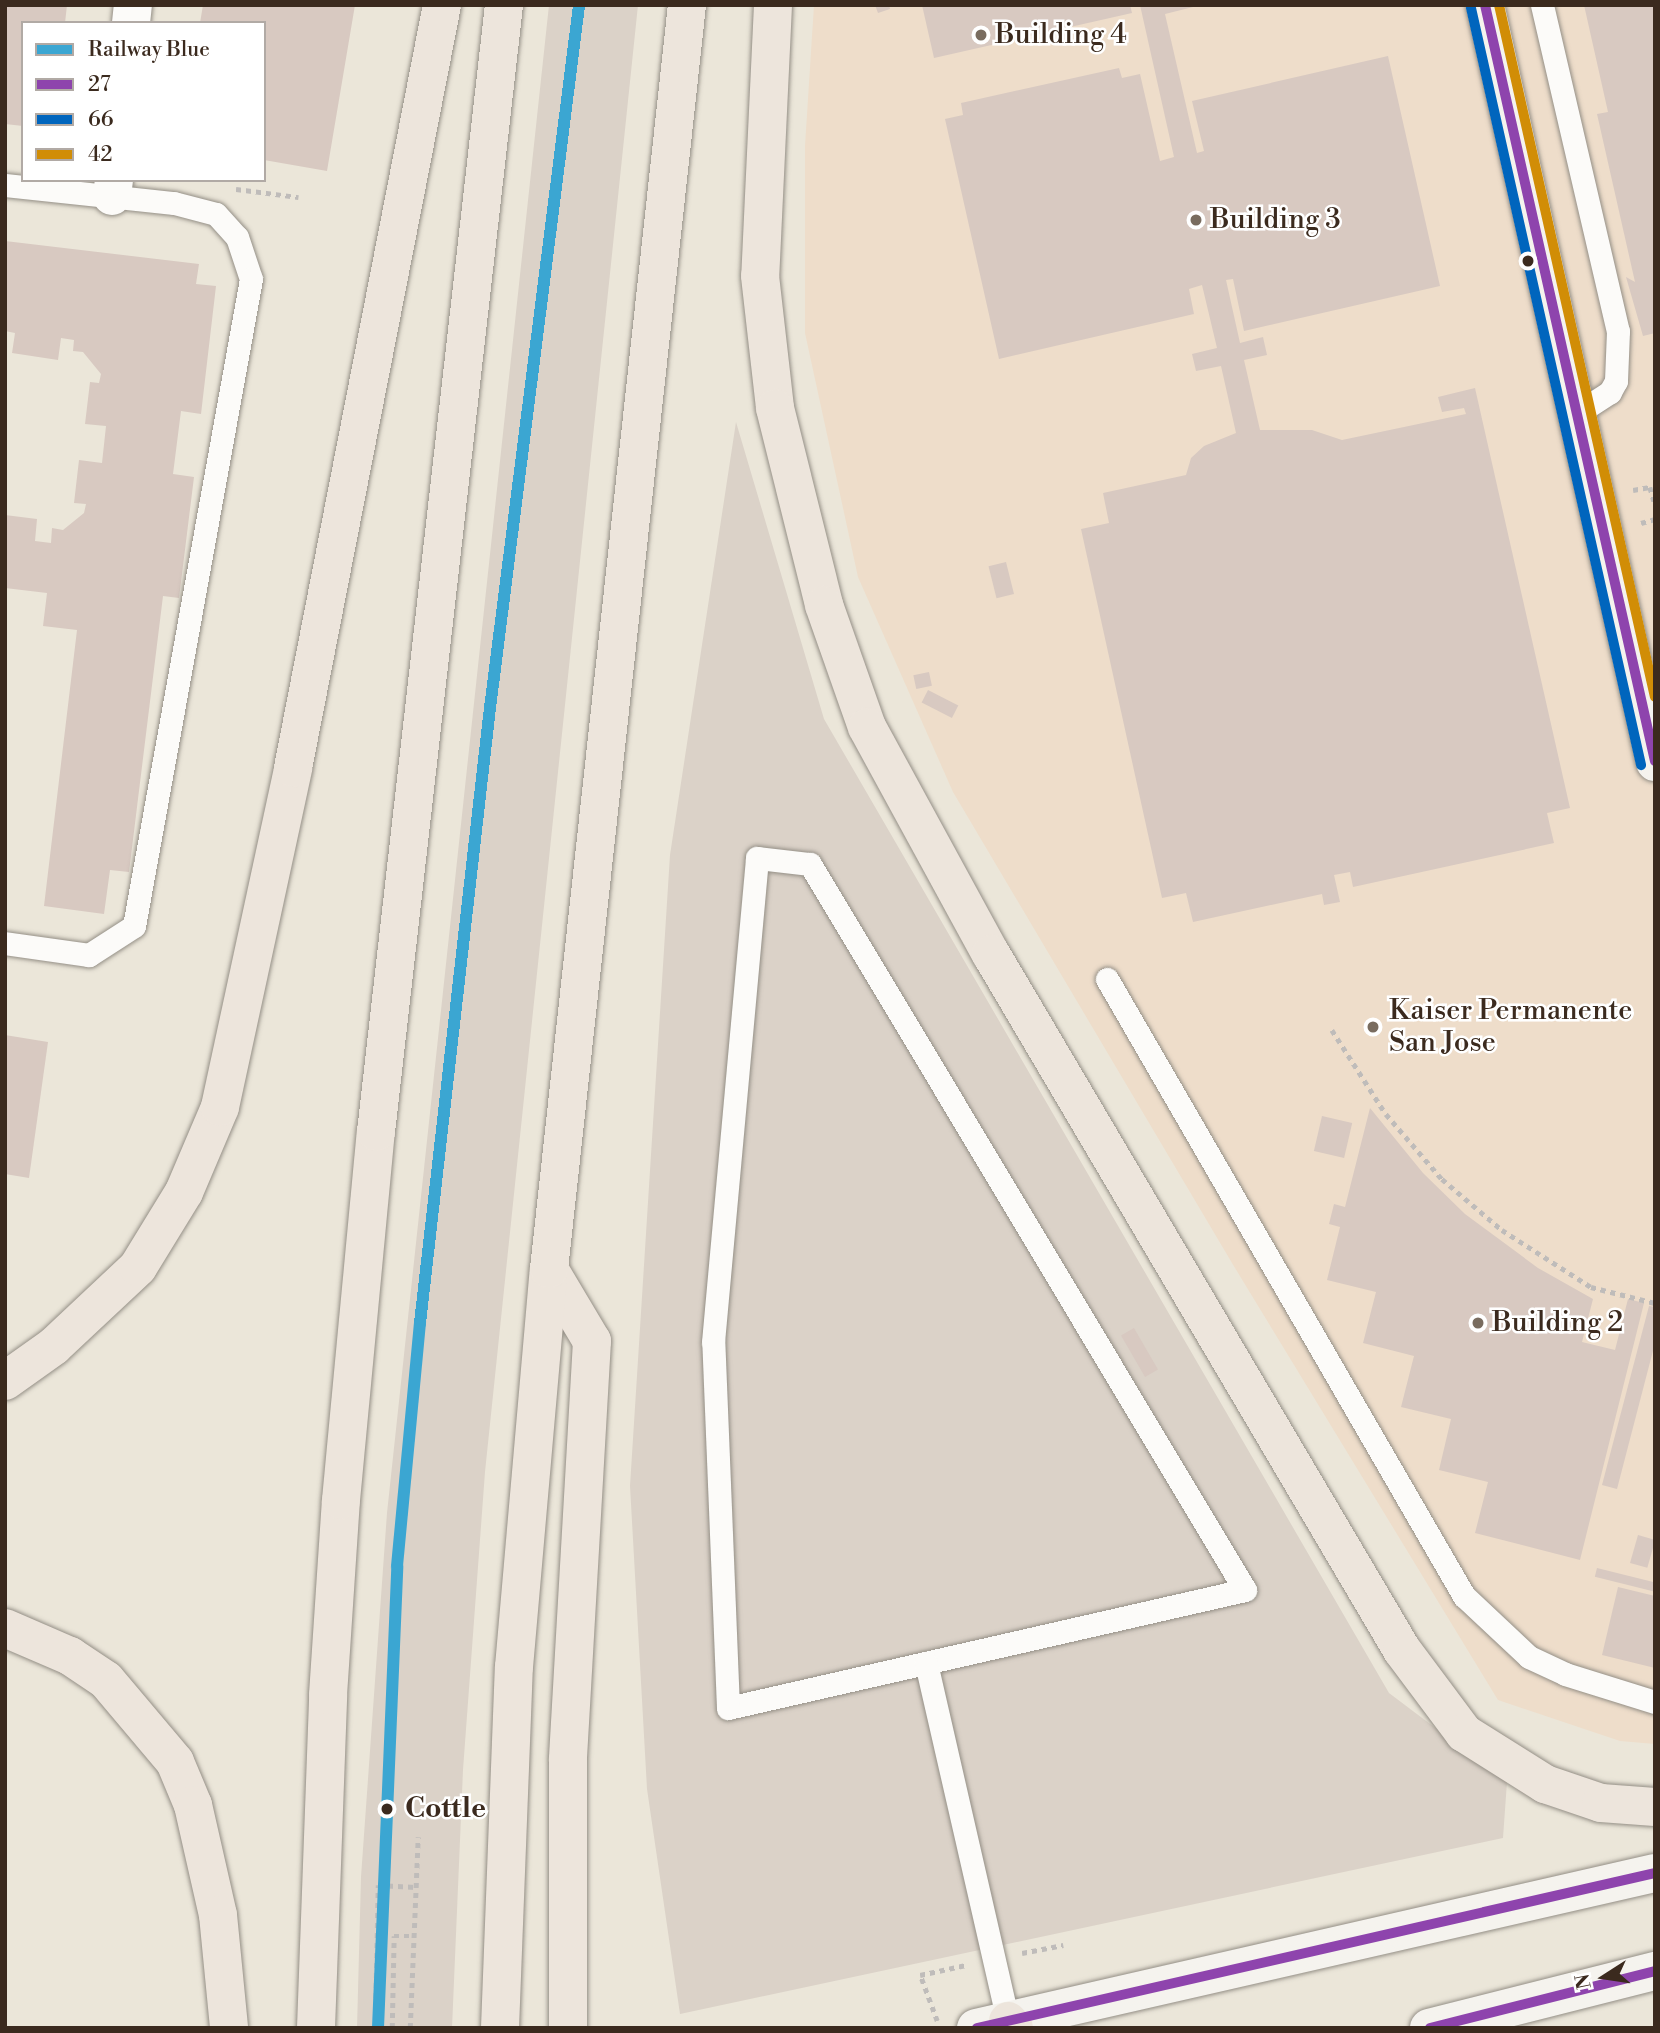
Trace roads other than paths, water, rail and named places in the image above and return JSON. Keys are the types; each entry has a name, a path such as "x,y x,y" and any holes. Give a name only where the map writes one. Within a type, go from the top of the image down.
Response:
{"highway":[{"path":"5,1381 54,1346 138,1267 184,1192 220,1107 293,768 442,5"},
{"path":"316,2028 328,1695 342,1486 376,1132 504,5"},
{"path":"500,2028 514,1667 549,1269 687,5"},
{"path":"773,5 760,276 775,408 824,606 867,727 991,954 1402,1650 1464,1732 1545,1784 1601,1803 1655,1807"},
{"path":"549,1269 592,1342 569,1747 568,2028"},
{"path":"5,1629 70,1656 106,1680 175,1762 193,1805 218,1915 229,2028"}],"main road":[{"path":"1485,5 1655,762"},
{"path":"999,2026 1655,1873"},
{"path":"1429,2028 1655,1970"}],"lane":[{"path":"1542,5 1618,331 1616,381 1610,392 1576,414"},
{"path":"5,184 113,188 216,214 237,237 251,279 134,926 89,954 5,943"},
{"path":"757,859 810,864 1245,1590 926,1663 728,1708 713,1342 757,859"},
{"path":"1107,979 1464,1596 1529,1657 1565,1674 1655,1702"},
{"path":"926,1663 999,2026"}],"rail line":[{"name":"Blue","path":"378,2028 397,1566 420,1323 490,708 579,5"}],"place":[{"name":"Building 4","path":"981,35"},
{"name":"Building 3","path":"1196,220"},
{"name":"Kaiser Permanente San Jose","path":"1373,1027"},
{"name":"Building 2","path":"1478,1323"},
{"name":"Cottle","path":"387,1809"}]}
